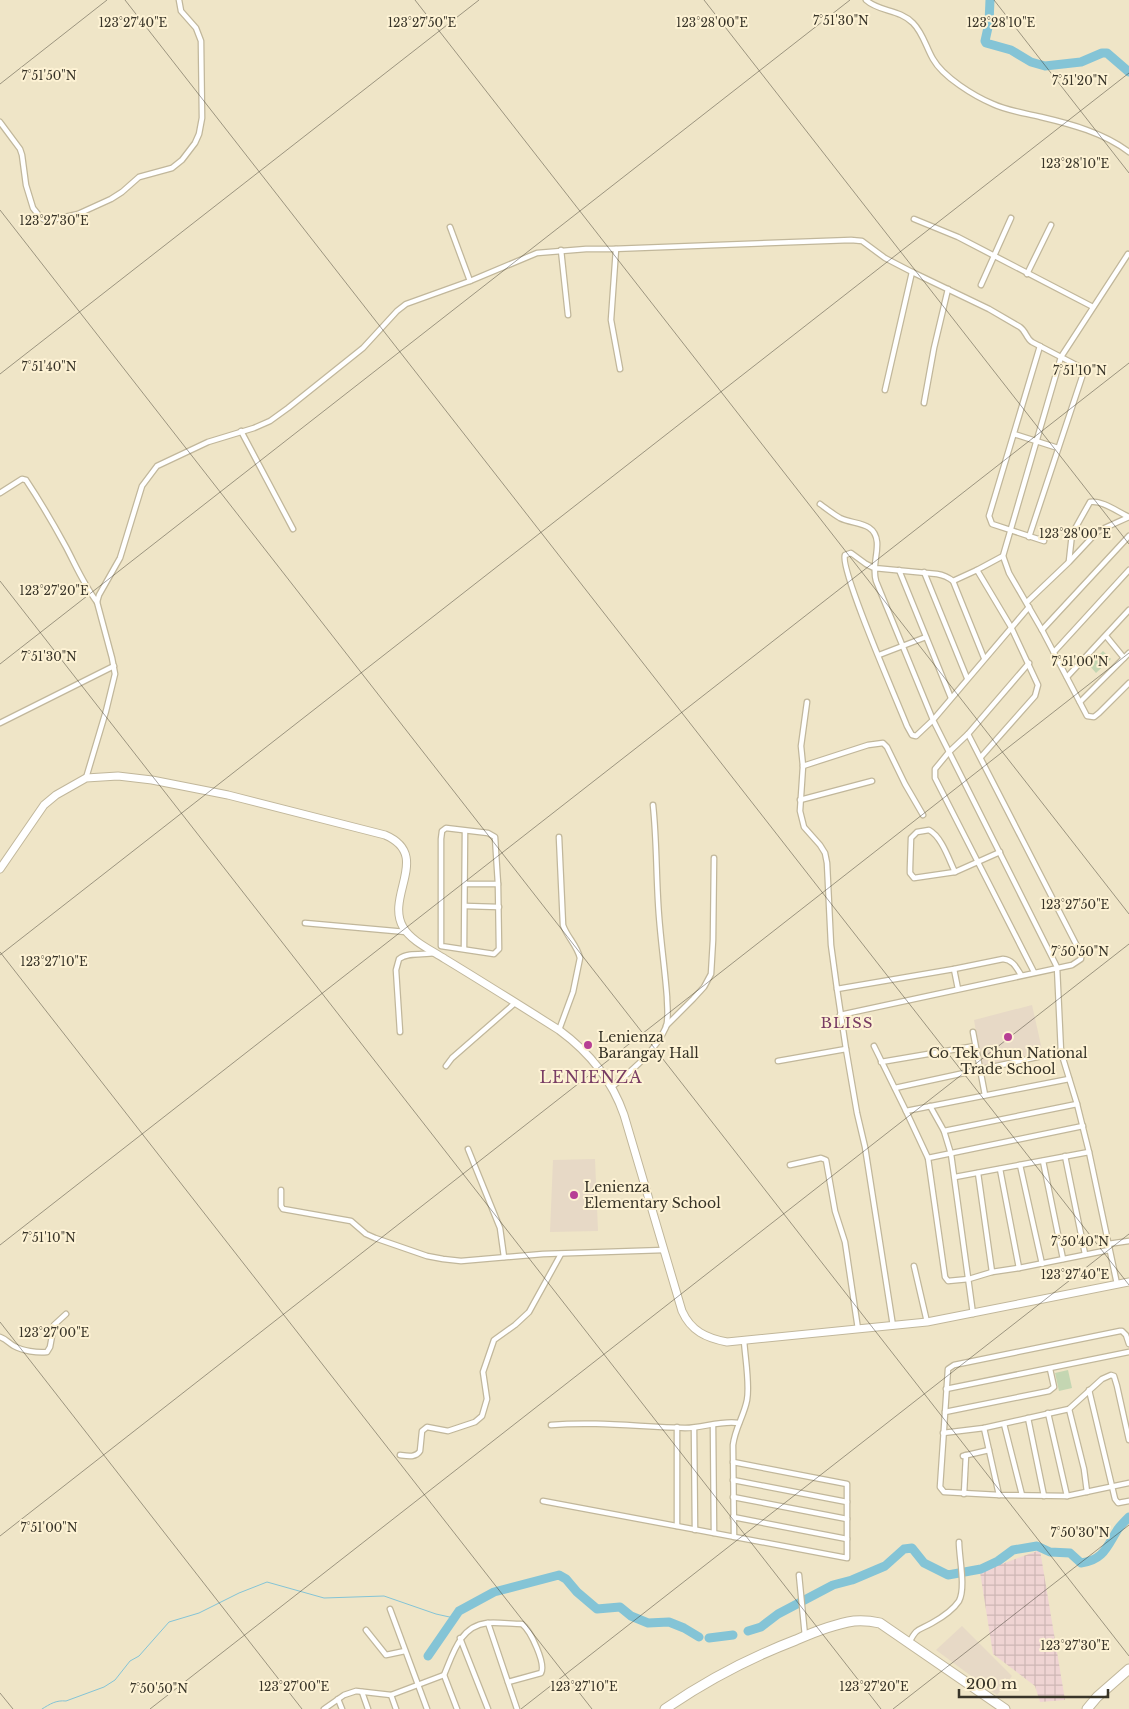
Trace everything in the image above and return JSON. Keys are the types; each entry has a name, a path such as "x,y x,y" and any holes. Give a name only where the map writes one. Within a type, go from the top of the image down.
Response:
{"highway":[{"path":"665,1709 730,1669 805,1636 853,1621 867,1620 880,1623 1005,1709"},
{"path":"1087,1709 1097,1697 1129,1669"}],"street":[{"path":"0,122 22,155 26,185 33,208 47,221 78,214 111,199 139,177 172,168 182,160 195,143 202,118 201,41 196,28 181,11 179,0"},
{"path":"866,0 879,9 900,14 909,19 918,29 934,61 942,71 984,100 1008,110 1077,127 1104,138 1129,152"},
{"path":"981,285 1011,218"},
{"path":"914,219 958,237 1093,307"},
{"path":"1027,274 1051,225"},
{"path":"450,227 470,281"},
{"path":"97,602 98,594 120,558 142,486 157,466 208,442 270,421 362,348 402,307 537,253 561,250 862,241 891,261 1020,327 1028,339 1082,368 1084,371 1029,537"},
{"path":"616,249 611,320 620,369"},
{"path":"561,250 568,315"},
{"path":"1128,254 1061,357 1003,556 1005,564 1087,716 1094,717 1129,683"},
{"path":"884,390 912,272"},
{"path":"924,403 934,348 948,289"},
{"path":"1040,346 989,516 992,524 1044,542"},
{"path":"241,431 293,529"},
{"path":"1014,434 1058,448"},
{"path":"0,493 22,479 26,480 97,602 115,674 86,778"},
{"path":"1070,562 1072,534 1090,502 1105,506 1129,517"},
{"path":"820,504 840,518 870,528 877,540 874,568 876,581 901,646 933,720 1057,968 1061,1052 1090,1152 1117,1284"},
{"path":"984,658 953,581 943,575 874,568 851,553 847,553 843,557 854,594 878,655 912,735 916,736 933,720 1011,627 1028,604 1098,531 1129,517"},
{"path":"1042,630 1129,536"},
{"path":"953,581 1003,556"},
{"path":"899,570 951,698"},
{"path":"977,570 1011,627 1037,680 1038,691 981,757"},
{"path":"1054,652 1129,570"},
{"path":"924,572 967,678"},
{"path":"1067,677 1129,610"},
{"path":"878,655 926,636"},
{"path":"1106,636 1124,658"},
{"path":"1080,702 1129,653"},
{"path":"1029,663 935,769 935,778 1034,972"},
{"path":"0,723 114,666"},
{"path":"807,702 801,746 803,766 800,800 801,820 820,845 827,863 831,945 840,1015 893,1326"},
{"path":"840,1015 1057,968 1081,960 1081,953 968,734"},
{"path":"803,766 868,746 883,744 887,747 923,815"},
{"path":"0,869 44,805 56,795 86,778 118,776 170,783 228,795 394,839 400,843 406,857 406,869 399,908 399,917 406,932 439,956 559,1030 586,1052 612,1087 623,1112 682,1311 686,1320 693,1328 704,1336 727,1342 927,1322 1129,1282"},
{"path":"800,800 872,781"},
{"path":"653,805 659,917 665,965 668,1016 666,1026"},
{"path":"439,956 441,946 441,834 443,829 446,828 488,833 495,837 499,907 498,951 494,954 441,946"},
{"path":"955,872 934,833 925,830 914,834 911,838 910,868 914,878 955,872 978,864 1000,852"},
{"path":"464,948 465,831"},
{"path":"558,837 563,926 580,958 573,992 559,1030"},
{"path":"612,1087 646,1056 658,1041 666,1026 698,993 711,974 714,858"},
{"path":"465,884 498,884"},
{"path":"465,906 499,907"},
{"path":"305,924 406,932"},
{"path":"439,956 446,946"},
{"path":"400,1032 396,970 398,959 406,955 439,956"},
{"path":"837,989 954,970 1003,959 1013,963 1021,976"},
{"path":"954,970 958,989"},
{"path":"446,1066 452,1058 515,1002"},
{"path":"973,1032 985,1095"},
{"path":"874,1046 928,1158 945,1277 948,1281 969,1279 992,1272 1042,1264 1085,1254 1129,1240"},
{"path":"881,1062 976,1046"},
{"path":"778,1060 846,1049"},
{"path":"895,1088 1061,1052"},
{"path":"906,1111 1069,1079"},
{"path":"944,1131 1077,1104"},
{"path":"930,1106 944,1131 951,1154 973,1314"},
{"path":"928,1158 1083,1126"},
{"path":"468,1149 500,1228 504,1257"},
{"path":"955,1177 1090,1152"},
{"path":"1065,1156 1085,1254"},
{"path":"790,1165 821,1158 826,1160 835,1211 844,1242 858,1329"},
{"path":"1043,1160 1063,1259"},
{"path":"1020,1165 1042,1264"},
{"path":"1000,1169 1019,1268"},
{"path":"978,1173 992,1272"},
{"path":"281,1190 283,1209 351,1221 366,1234 374,1238 427,1256 461,1260 664,1250"},
{"path":"400,1455 415,1456 419,1453 422,1431 427,1427 448,1431 475,1422 482,1416 487,1399 483,1372 494,1340 515,1326 529,1312 561,1254"},
{"path":"914,1266 927,1322"},
{"path":"0,1337 30,1351 47,1352 50,1347 54,1325 66,1314"},
{"path":"1129,1344 1126,1335 1120,1331 954,1365 948,1369 946,1372 941,1489 944,1492 964,1494 1067,1496 1129,1483"},
{"path":"734,1537 734,1435 744,1412 748,1396 744,1340"},
{"path":"946,1389 1129,1352"},
{"path":"945,1412 1050,1391 1054,1387 1050,1369"},
{"path":"944,1433 984,1428 1069,1409 1107,1376 1114,1376 1118,1386 1129,1440"},
{"path":"1090,1390 1116,1502 1129,1501"},
{"path":"1069,1409 1088,1492"},
{"path":"1048,1413 1067,1496"},
{"path":"1028,1418 1044,1496"},
{"path":"551,1425 594,1423 694,1428 733,1422 738,1423"},
{"path":"1004,1424 1022,1495"},
{"path":"713,1425 714,1533"},
{"path":"677,1427 678,1526"},
{"path":"694,1428 695,1530"},
{"path":"984,1428 999,1495"},
{"path":"964,1494 965,1456 989,1450"},
{"path":"543,1501 847,1558 846,1484 733,1462"},
{"path":"733,1480 847,1502"},
{"path":"733,1497 847,1519"},
{"path":"734,1517 847,1539"},
{"path":"910,1643 916,1630 939,1618 959,1600 961,1576 959,1542"},
{"path":"799,1575 805,1636"},
{"path":"390,1609 426,1709"},
{"path":"488,1623 517,1709"},
{"path":"457,1709 444,1676 460,1638 475,1627 488,1623 522,1624 530,1634 543,1666 541,1673 508,1682"},
{"path":"366,1630 386,1655 405,1651"},
{"path":"460,1638 488,1709"},
{"path":"324,1709 350,1693 362,1692 391,1695 444,1676"},
{"path":"362,1692 368,1709"},
{"path":"391,1695 396,1709"},
{"path":"338,1699 342,1709"}],"shaded area":[{"name":"Co Tek Chun National Trade School","path":"1032,1005 1043,1054 982,1067 974,1020"},
{"name":"Lenienza Elementary School","path":"595,1159 598,1231 550,1232 553,1160"},
{"path":"1040,1550 1065,1700 1040,1702 1035,1686 993,1654 980,1572"},
{"path":"962,1626 1012,1676 997,1695 936,1650"}],"green space":[{"path":"1103,651 1111,659 1096,673 1089,665"},
{"path":"1068,1370 1072,1388 1059,1391 1055,1373"}],"waterway":[{"path":"990,0 986,43 1011,50 1031,62 1045,66 1081,62 1102,53 1107,53 1129,72"},
{"path":"748,1631 761,1627 778,1614 833,1585 852,1580 885,1566 904,1549 912,1548 924,1563 948,1575 981,1569 998,1561 1013,1550 1037,1546 1050,1552 1070,1553 1081,1563 1095,1559 1100,1555 1129,1517"},
{"path":"428,1656 459,1611 494,1592 559,1575 566,1579 577,1592 597,1609 620,1607 631,1616 648,1623 669,1622 699,1637"},
{"path":"42,1709 53,1703 66,1701 104,1687 115,1680 130,1661 139,1656 169,1622 199,1613 239,1593 267,1582 324,1598 384,1596 436,1614 454,1618"},
{"path":"709,1638 733,1635"}],"place":[{"name":"Co Tek Chun National Trade School","path":"1008,1037"},
{"name":"Lenienza Barangay Hall","path":"588,1045"},
{"name":"Lenienza Elementary School","path":"574,1195"}],"district":[{"name":"BLISS","path":"847,1022"},
{"name":"LENIENZA","path":"591,1077"}]}
